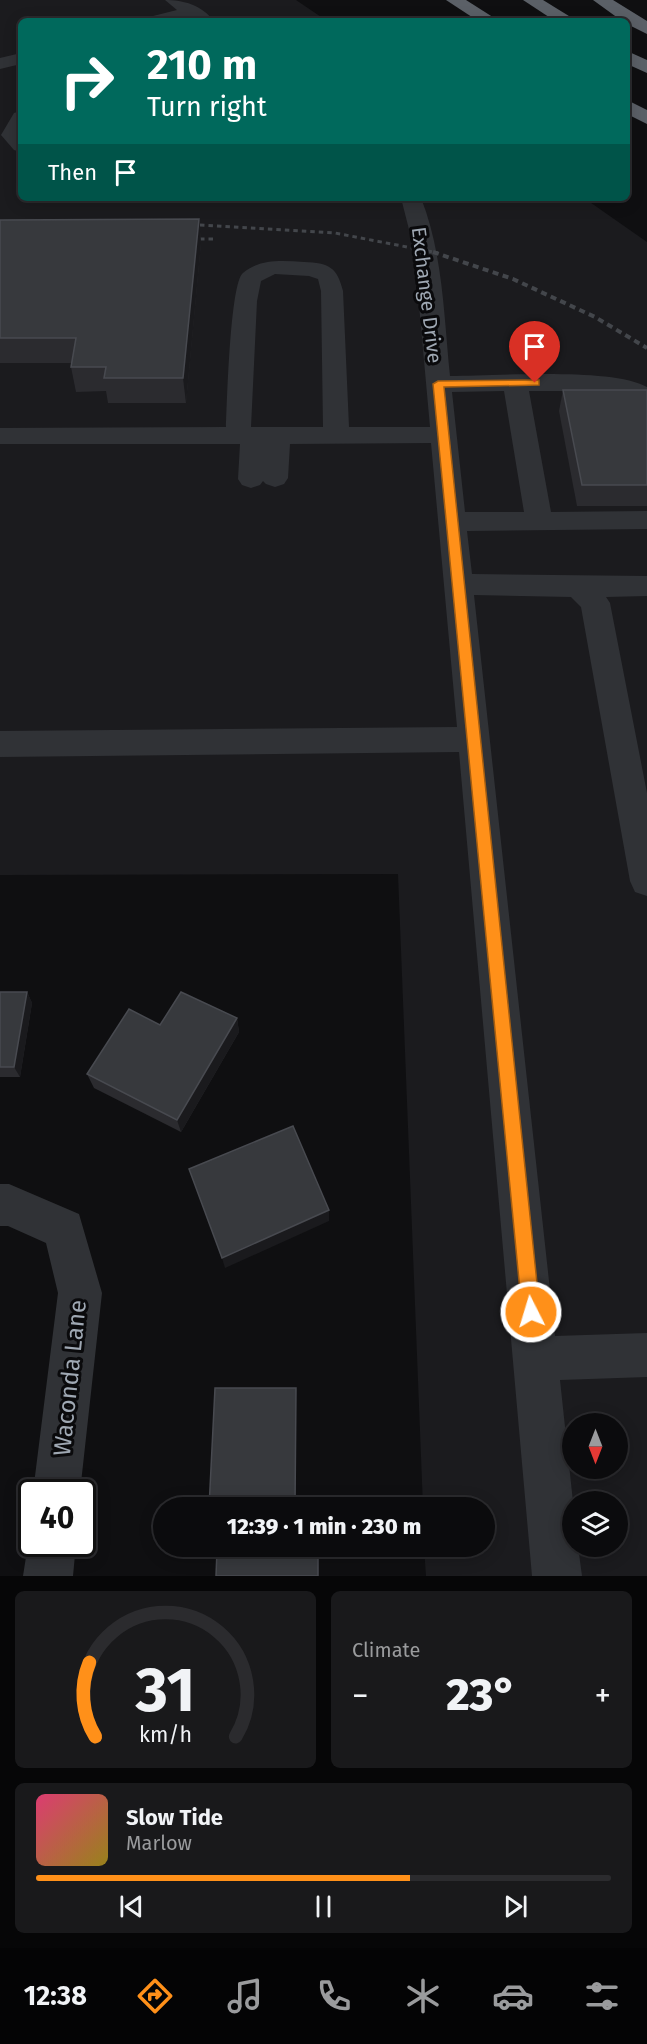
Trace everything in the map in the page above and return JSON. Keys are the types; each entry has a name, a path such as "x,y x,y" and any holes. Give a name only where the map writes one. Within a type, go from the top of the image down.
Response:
{"highway":[{"path":"454,0 485,18"},
{"path":"531,0 562,18"},
{"path":"601,0 630,18"},
{"path":"630,18 647,29"},
{"path":"630,58 647,68"},
{"path":"630,108 647,118"}],"street":[{"path":"173,0 198,16"},
{"path":"181,18 198,16"},
{"path":"0,64 18,59"},
{"path":"18,122 11,135 18,143"},
{"name":"Exchange Drive","path":"412,201 425,249 557,1576"},
{"path":"263,478 256,435 248,289 250,278 271,267 312,269 328,275 332,291 336,435"},
{"path":"515,383 539,521"},
{"path":"438,384 617,385 647,397"},
{"path":"0,436 443,435"},
{"path":"452,522 647,520"},
{"path":"458,584 647,586"},
{"path":"578,587 595,603 647,881"},
{"path":"0,744 474,739"},
{"name":"Waconda Lane","path":"0,1205 9,1205 64,1229 80,1293 59,1479"},
{"path":"536,1359 647,1355"},
{"path":"48,1576 50,1557"}],"shaded area":[{"path":"0,0 296,0 323,18 18,18 18,201 588,201 647,242 647,1576 426,1576 425,1557 495,1557 495,1497 423,1497 398,874 0,875"}],"building":[{"path":"199,219 183,378 104,378 106,367 71,367 76,338 0,338 0,220"},
{"path":"563,390 647,390 647,485 582,485"},
{"path":"0,992 27,992 14,1067 0,1067"},
{"path":"181,992 237,1018 177,1120 87,1074 129,1009 160,1025"},
{"path":"293,1126 329,1210 222,1258 189,1169"},
{"path":"215,1388 296,1388 295,1497 210,1497"},
{"path":"217,1557 318,1557 318,1576 216,1576"}],"railway":[{"path":"183,224 335,233 433,252"},
{"path":"183,239 214,239"},
{"path":"433,252 438,253"},
{"path":"433,252 513,279 595,317 647,348"}],"route":[{"path":"531,1312 438,384 535,383"}]}
